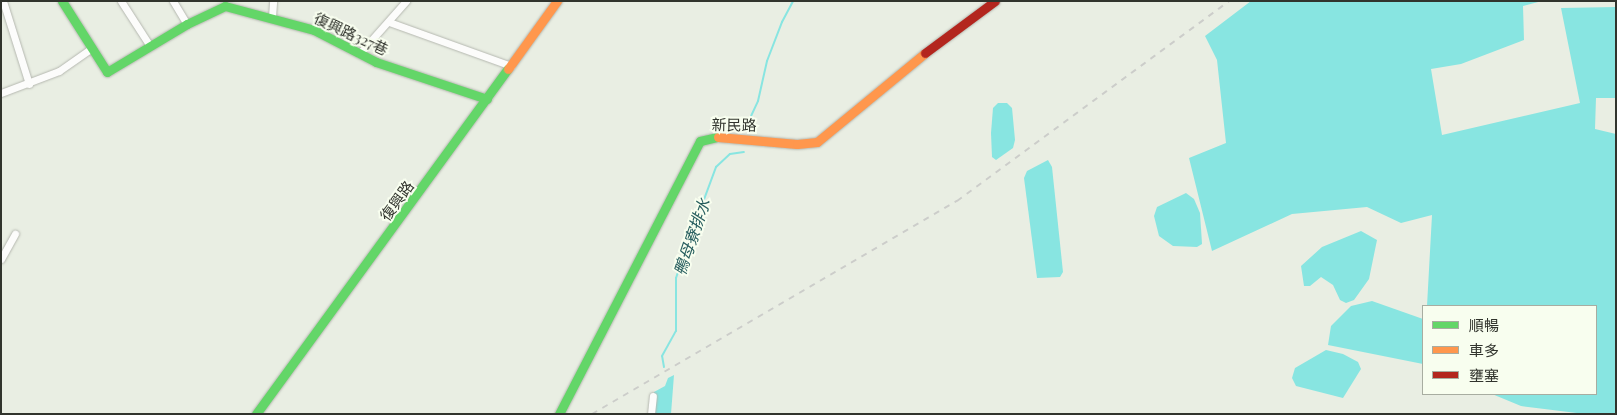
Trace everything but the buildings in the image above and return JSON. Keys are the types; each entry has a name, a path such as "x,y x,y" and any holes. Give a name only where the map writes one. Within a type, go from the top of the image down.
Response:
{"street":[{"path":"3,1 29,84"},
{"name":"復興路327巷","path":"62,1 103,70 111,72 150,46 224,4 272,17 331,37 376,62 487,99"},
{"path":"121,1 150,46"},
{"path":"173,1 187,24"},
{"path":"272,17 273,1"},
{"path":"359,54 406,1"},
{"name":"復興路","path":"256,414 557,1"},
{"name":"新民路","path":"559,414 700,141 709,137 751,138 797,144 817,142 924,54 995,1"},
{"path":"389,22 511,66"},
{"path":"1,93 29,84 58,71 91,50"},
{"path":"1,259 15,234"},
{"path":"651,414 653,396"}],"water":[{"path":"1251,1 1542,1 1523,6 1524,40 1461,64 1431,69 1442,135 1580,103 1561,8 1616,7 1616,98 1596,98 1595,129 1616,134 1616,414 1585,414 1521,406 1494,395 1597,395 1597,305 1427,305 1432,215 1401,223 1367,207 1292,214 1212,251 1189,158 1226,143 1217,60 1205,36"},
{"path":"998,103 1007,103 1012,108 1015,140 1013,148 996,160 992,157 991,133 993,108"},
{"path":"1048,160 1052,167 1063,272 1060,277 1037,278 1024,178 1027,171"},
{"path":"1186,193 1194,199 1200,213 1202,244 1197,247 1173,246 1159,236 1154,216 1157,207"},
{"path":"1361,231 1377,240 1369,279 1354,300 1346,303 1340,300 1333,285 1321,277 1310,286 1304,286 1301,266 1322,247"},
{"path":"1372,301 1422,319 1422,364 1328,345 1331,326 1351,306"},
{"path":"1326,350 1343,354 1358,362 1361,369 1343,398 1296,386 1292,378 1295,368"},
{"path":"674,375 671,414 651,414 654,392 665,386 668,378"}],"waterway":[{"name":"鴨母寮排水","path":"745,129 758,101 767,61 782,22 793,1"},
{"name":"鴨母寮排水","path":"664,367 662,356 676,331 676,278 716,167 730,154 744,152"}],"railway":[{"path":"592,414 957,201 1229,1"}],"traffic: fast":[{"path":"62,1 107,72 187,24 225,6 314,30 376,62 487,99"},
{"path":"256,414 508,69"},
{"path":"559,414 700,141 718,137"}],"traffic: slow":[{"path":"508,69 557,1"},
{"path":"718,137 797,144 817,142 925,53"}],"traffic: jam":[{"path":"925,53 995,1"}]}
